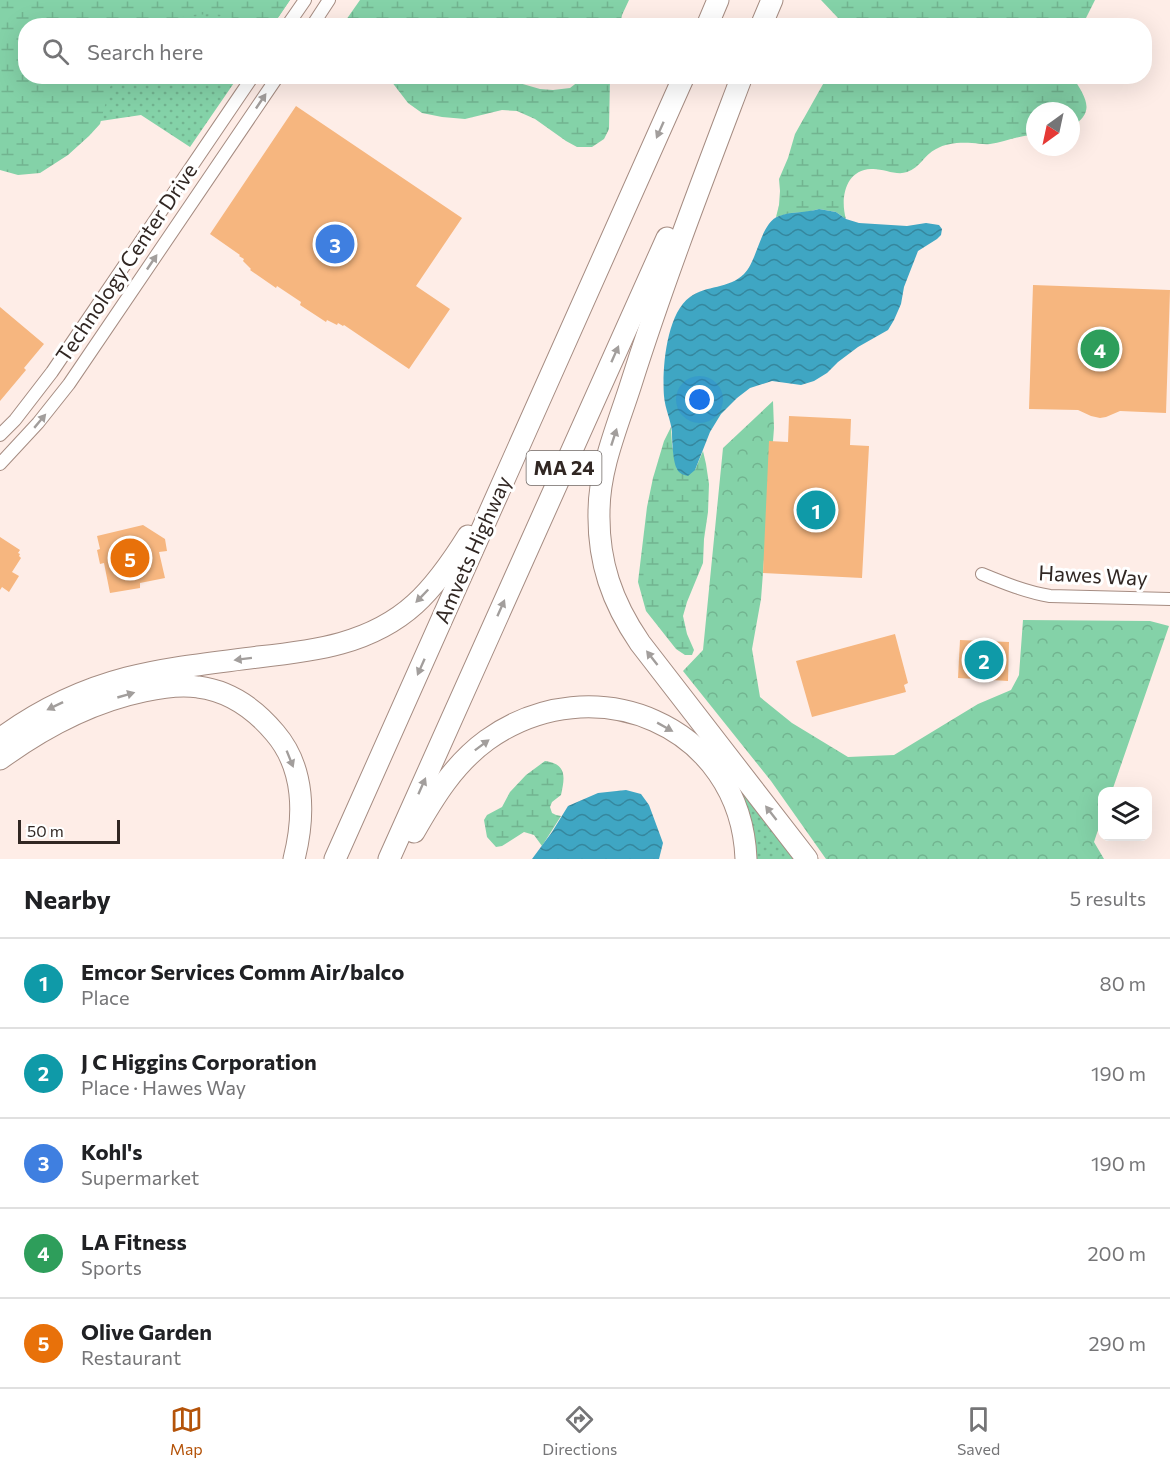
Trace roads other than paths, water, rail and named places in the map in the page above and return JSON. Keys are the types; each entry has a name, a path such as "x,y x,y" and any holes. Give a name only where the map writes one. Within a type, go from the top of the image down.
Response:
{"highway":[{"path":"710,18 718,0"},
{"path":"764,18 771,2"},
{"name":"Amvets Highway","path":"335,859 680,84"},
{"name":"MA 24","path":"389,859 736,84"},
{"path":"737,84 656,306 607,458 598,512 600,546 604,568 617,606 640,644 807,859"},
{"path":"0,739 47,709 110,683 174,669 327,648 348,642 388,623 406,611 428,590 465,541 486,506 538,403"},
{"path":"0,759 43,730 107,701 159,687 180,685 218,692 253,710 267,722 289,754 298,782 302,812 294,859"},
{"path":"399,859 444,784 471,753 487,740 516,724 550,712 582,707 613,708 642,716 662,724 695,747 708,760 733,801 743,830 746,859"}],"street":[{"path":"292,18 304,0"},
{"path":"317,18 329,0"},
{"name":"Technology Center Drive","path":"0,435 15,420 52,372 248,84"},
{"name":"Technology Center Drive","path":"0,464 38,423 69,384 273,84"},
{"name":"Hawes Way","path":"982,574 1018,589 1050,596 1170,599"}],"water":[{"path":"819,209 836,212 846,219 859,223 939,225 942,229 941,235 918,251 904,287 901,304 888,330 858,347 814,381 801,385 772,381 750,388 721,414 710,432 695,470 688,476 683,474 678,470 675,462 664,396 667,343 676,316 682,305 696,293 731,282 744,274 753,260 767,226 773,220 784,214"},
{"path":"626,790 641,794 649,805 663,843 659,859 532,859 568,806 598,793"}],"place":[{"name":"Kohl's","path":"335,244"},
{"name":"LA Fitness","path":"1100,349"},
{"name":"Emcor Services Comm Air/balco","path":"816,510"},
{"name":"Olive Garden","path":"130,558"},
{"name":"J C Higgins Corporation","path":"984,660"}]}
